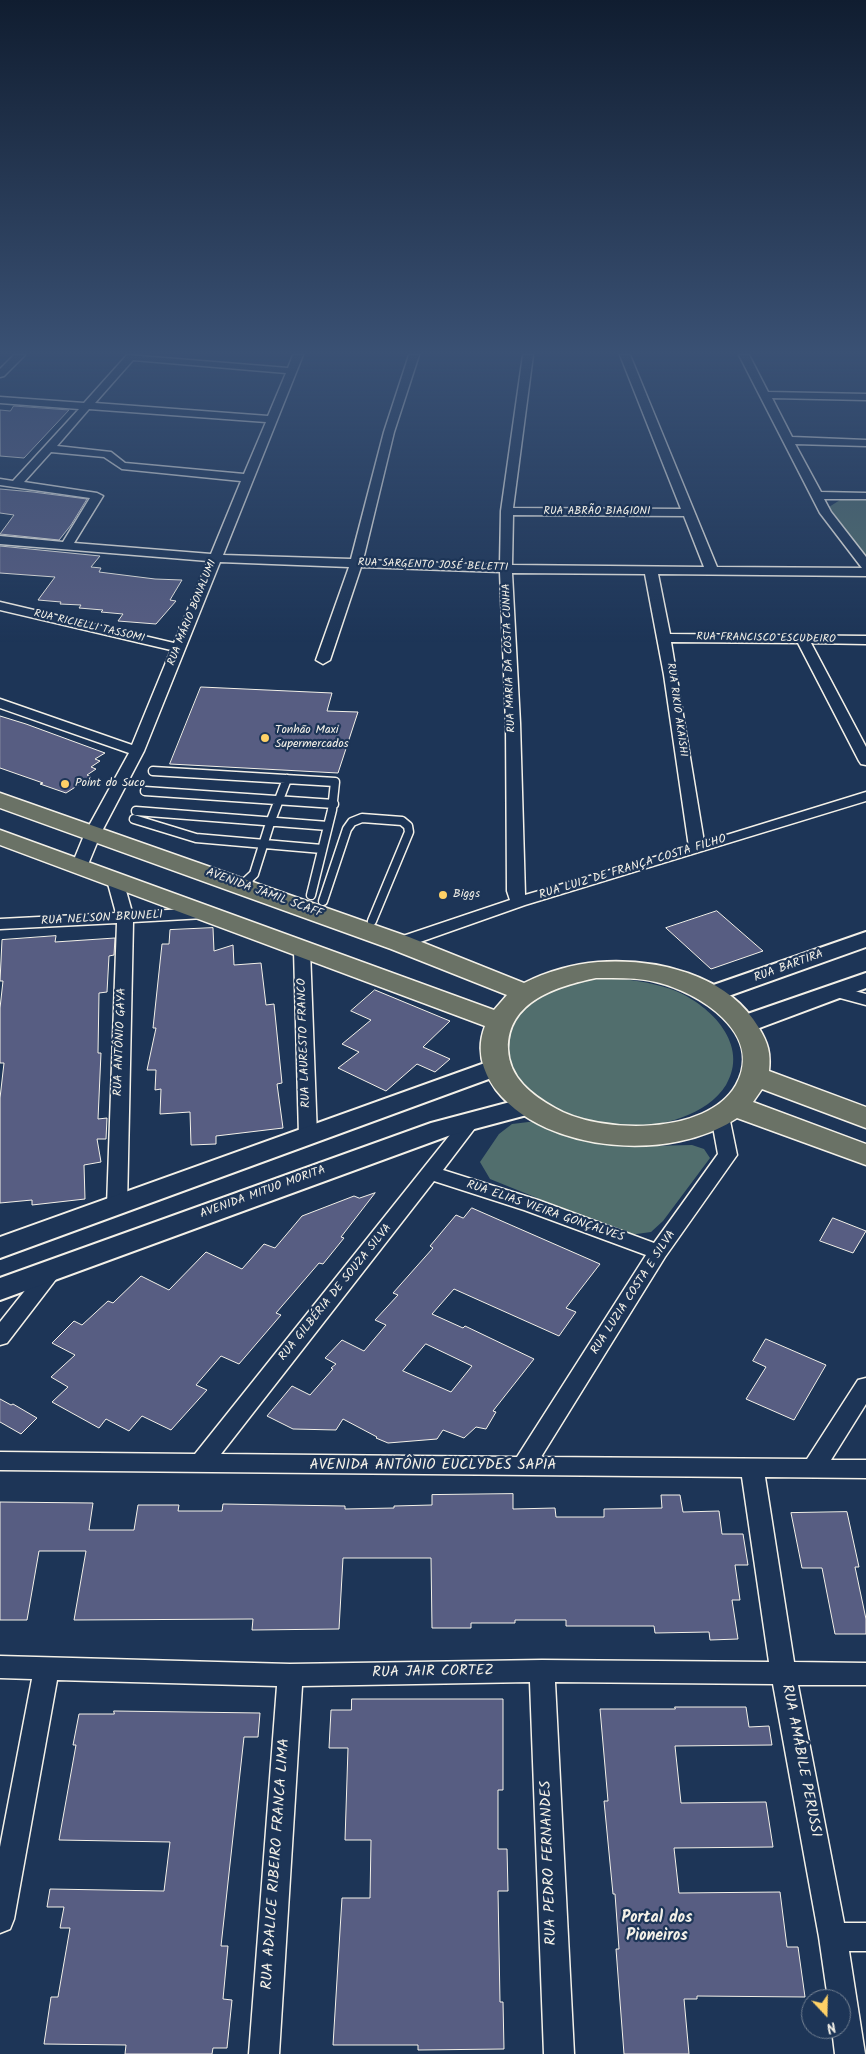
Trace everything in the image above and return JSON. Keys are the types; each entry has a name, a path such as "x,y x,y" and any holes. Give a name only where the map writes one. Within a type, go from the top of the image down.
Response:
{"main road":[{"name":"AVENIDA JAMIL SCAFF","path":"0,800 400,943 526,993"},
{"path":"0,837 499,1022"},
{"path":"604,970 637,970 676,978 711,994 731,1008 745,1024 756,1050 754,1076 746,1092 727,1111 701,1125 658,1135 611,1136 566,1125 529,1106 509,1088 496,1067 492,1044 499,1022 510,1006 526,993 558,978 604,970"},
{"path":"754,1076 866,1118"},
{"path":"727,1111 866,1156"}],"street":[{"path":"17,483 46,451"},
{"path":"77,451 107,454 122,466 248,478"},
{"name":"RUA MÁRIO BONALUMI","path":"78,867 93,833 136,751 259,451"},
{"path":"323,660 356,563 385,451"},
{"name":"RUA MARIA DA COSTA CUNHA","path":"516,451 508,512 506,569 513,723 515,891 519,902"},
{"path":"663,451 712,571"},
{"path":"794,451 826,513 866,564"},
{"path":"0,482 97,496 66,546"},
{"path":"816,495 866,496"},
{"name":"RUA ABRÃO BIAGIONI","path":"508,512 687,513"},
{"name":"RUA SARGENTO JOSÉ BELETTI","path":"0,540 215,558 506,569 866,572"},
{"name":"RUA RIKIO AKAISHI","path":"651,571 665,638 697,849"},
{"name":"RUA RICIELLI TASSOMI","path":"0,606 178,648"},
{"name":"RUA FRANCISCO ESCUDEIRO","path":"665,638 866,640"},
{"path":"802,639 866,761"},
{"path":"0,703 136,751"},
{"name":"RUA LUIZ DE FRANÇA COSTA FILHO","path":"400,943 519,902 866,796"},
{"name":"RUA ANTÔNIO GAYA","path":"115,880 125,917 116,1206"},
{"name":"RUA NELSON BRUNELI","path":"0,924 204,913"},
{"name":"RUA BARTIRA","path":"711,994 866,939"},
{"name":"RUA LAURESTO FRANCO","path":"302,950 308,1136"},
{"path":"745,1024 866,980"},
{"path":"835,991 866,1000"},
{"path":"0,1248 496,1067"},
{"name":"AVENIDA MITUO MORITA","path":"0,1289 440,1129 529,1106"},
{"name":"RUA LUZIA COSTA E SILVA","path":"523,1466 658,1252 728,1155 727,1111"},
{"name":"RUA GILBÉRIA DE SOUZA SILVA","path":"200,1464 472,1120"},
{"name":"RUA ELIAS VIEIRA GONÇALVES","path":"431,1174 531,1205 658,1252"},
{"path":"0,1337 53,1269"},
{"path":"813,1469 866,1386"},
{"name":"AVENIDA ANTÔNIO EUCLYDES SAPIA","path":"0,1461 866,1469"},
{"name":"RUA AMÁBILE PERUSSI","path":"752,1469 783,1673 833,1937 850,2054"},
{"name":"RUA JAIR CORTEZ","path":"0,1666 290,1675 542,1672 866,1674"},
{"path":"0,1919 47,1667"},
{"name":"RUA PEDRO FERNANDES","path":"542,1672 559,2054"},
{"name":"RUA ADALICE RIBEIRO FRANCA LIMA","path":"264,2054 290,1675"},
{"path":"833,1937 866,1937"}],"lane":[{"path":"153,771 335,782 334,804 311,895"},
{"path":"241,886 254,874 270,822 288,779"},
{"path":"145,791 334,804"},
{"path":"322,850 196,838 135,815 328,826"},
{"path":"323,902 347,830 352,822 362,818 402,821 408,826 410,832 372,921"}],"green space":[{"path":"840,500 866,500 866,558 829,507"},
{"path":"613,978 645,982 676,991 702,1006 714,1017 730,1042 733,1056 732,1070 726,1085 715,1099 700,1109 663,1123 643,1126 604,1127 584,1123 536,1104 521,1091 499,1059 508,1017 526,1000 581,980"},
{"path":"537,1121 607,1143 650,1146 692,1145 704,1149 710,1158 663,1221 651,1232 629,1235 490,1179 480,1162 499,1134 512,1124"}],"building":[{"path":"0,451 31,451 24,458 0,456"},
{"path":"0,489 87,499 59,540 0,534 14,515 0,513"},
{"path":"0,546 100,556 91,567 101,568 99,572 155,579 182,580 170,600 176,601 156,624 118,621 123,614 79,608 81,605 38,600 55,577 0,573"},
{"name":"Tonhão Maxi Supermercados","path":"201,687 332,693 327,711 358,712 338,773 170,764"},
{"path":"0,716 105,753 95,759 100,761 91,767 96,769 87,775 91,777 66,793 40,784 43,783 0,768"},
{"path":"717,911 763,951 711,969 666,928"},
{"path":"213,928 214,951 233,945 234,965 261,963 266,1005 274,1004 282,1083 277,1084 283,1128 216,1136 216,1144 191,1145 190,1112 160,1114 161,1089 155,1090 156,1070 147,1070 156,1028 153,1028 162,944 169,944 170,930"},
{"path":"56,936 55,942 115,938 114,955 109,956 107,992 99,993 98,1053 101,1053 98,1119 107,1118 106,1139 97,1139 101,1162 84,1165 85,1199 32,1205 32,1200 0,1203 0,1098 4,1063 0,1063 0,1008 3,981 0,981 2,940"},
{"path":"375,990 450,1021 423,1047 450,1059 435,1072 417,1064 386,1091 338,1068 359,1052 342,1044 371,1020 351,1011"},
{"path":"375,1193 341,1237 344,1238 323,1264 319,1263 276,1313 281,1315 239,1364 221,1356 196,1385 207,1390 171,1430 142,1416 129,1431 106,1419 99,1428 52,1402 68,1387 51,1377 75,1355 52,1343 74,1321 82,1325 108,1301 113,1303 141,1276 169,1290 206,1252 242,1269 264,1244 275,1248 302,1216 354,1196 359,1198"},
{"path":"472,1208 600,1264 566,1308 576,1312 559,1336 454,1289 432,1314 463,1328 465,1326 534,1359 493,1411 496,1412 486,1429 476,1427 464,1438 443,1430 437,1439 388,1443 343,1419 336,1430 293,1429 267,1416 292,1386 310,1395 336,1364 325,1358 342,1340 364,1351 386,1325 375,1320 398,1295 393,1293 433,1248 430,1246 456,1215 463,1218","holes":["426,1344 472,1366 451,1392 403,1371"]},
{"path":"833,1218 866,1231 853,1253 820,1241"},
{"path":"766,1339 826,1365 794,1420 746,1399 766,1367 753,1361"},
{"path":"0,1399 37,1418 21,1434 0,1422"},
{"path":"513,1494 513,1509 555,1508 556,1517 604,1517 604,1509 662,1508 661,1495 680,1495 683,1512 719,1511 722,1534 743,1534 748,1565 735,1565 740,1600 732,1600 738,1639 710,1640 709,1632 655,1633 654,1626 566,1626 566,1620 515,1620 515,1623 471,1623 471,1628 432,1628 431,1558 343,1558 339,1629 252,1630 253,1619 74,1620 86,1551 39,1551 27,1620 0,1620 0,1502 93,1503 89,1530 134,1530 138,1505 179,1505 178,1511 222,1511 223,1504 345,1506 345,1509 394,1508 394,1506 432,1505 432,1495"},
{"path":"847,1512 859,1567 855,1567 866,1619 866,1634 835,1634 822,1568 802,1568 791,1513"},
{"path":"352,1699 503,1699 503,1790 498,1790 498,1849 507,1849 508,1891 498,1891 500,2002 503,2002 504,2049 418,2050 418,2045 333,2045 342,1898 370,1898 371,1840 345,1840 348,1748 329,1748 331,1710 351,1710"},
{"path":"675,1707 746,1707 749,1727 769,1726 772,1745 675,1746 681,1803 766,1802 773,1847 674,1848 679,1893 780,1892 787,1947 798,1947 804,1989 801,1989 801,1997 697,1996 697,1999 684,1999 689,2054 624,2054 616,1949 619,1949 615,1894 613,1894 604,1801 608,1801 600,1709 675,1709"},
{"path":"114,1711 260,1713 258,1737 244,1737 221,1946 228,1946 223,1999 232,2000 227,2048 213,2048 212,2054 125,2054 126,2045 44,2044 51,1997 58,1997 70,1928 60,1928 64,1907 47,1907 50,1889 164,1891 170,1842 59,1840 76,1745 73,1745 79,1714 114,1714"}],"place":[{"name":"Tonhão Maxi Supermercados","path":"265,738"},
{"name":"Point do Suco","path":"65,784"},
{"name":"Biggs","path":"443,895"}],"district":[{"name":"Portal dos Pioneiros","path":"657,1928"}]}
